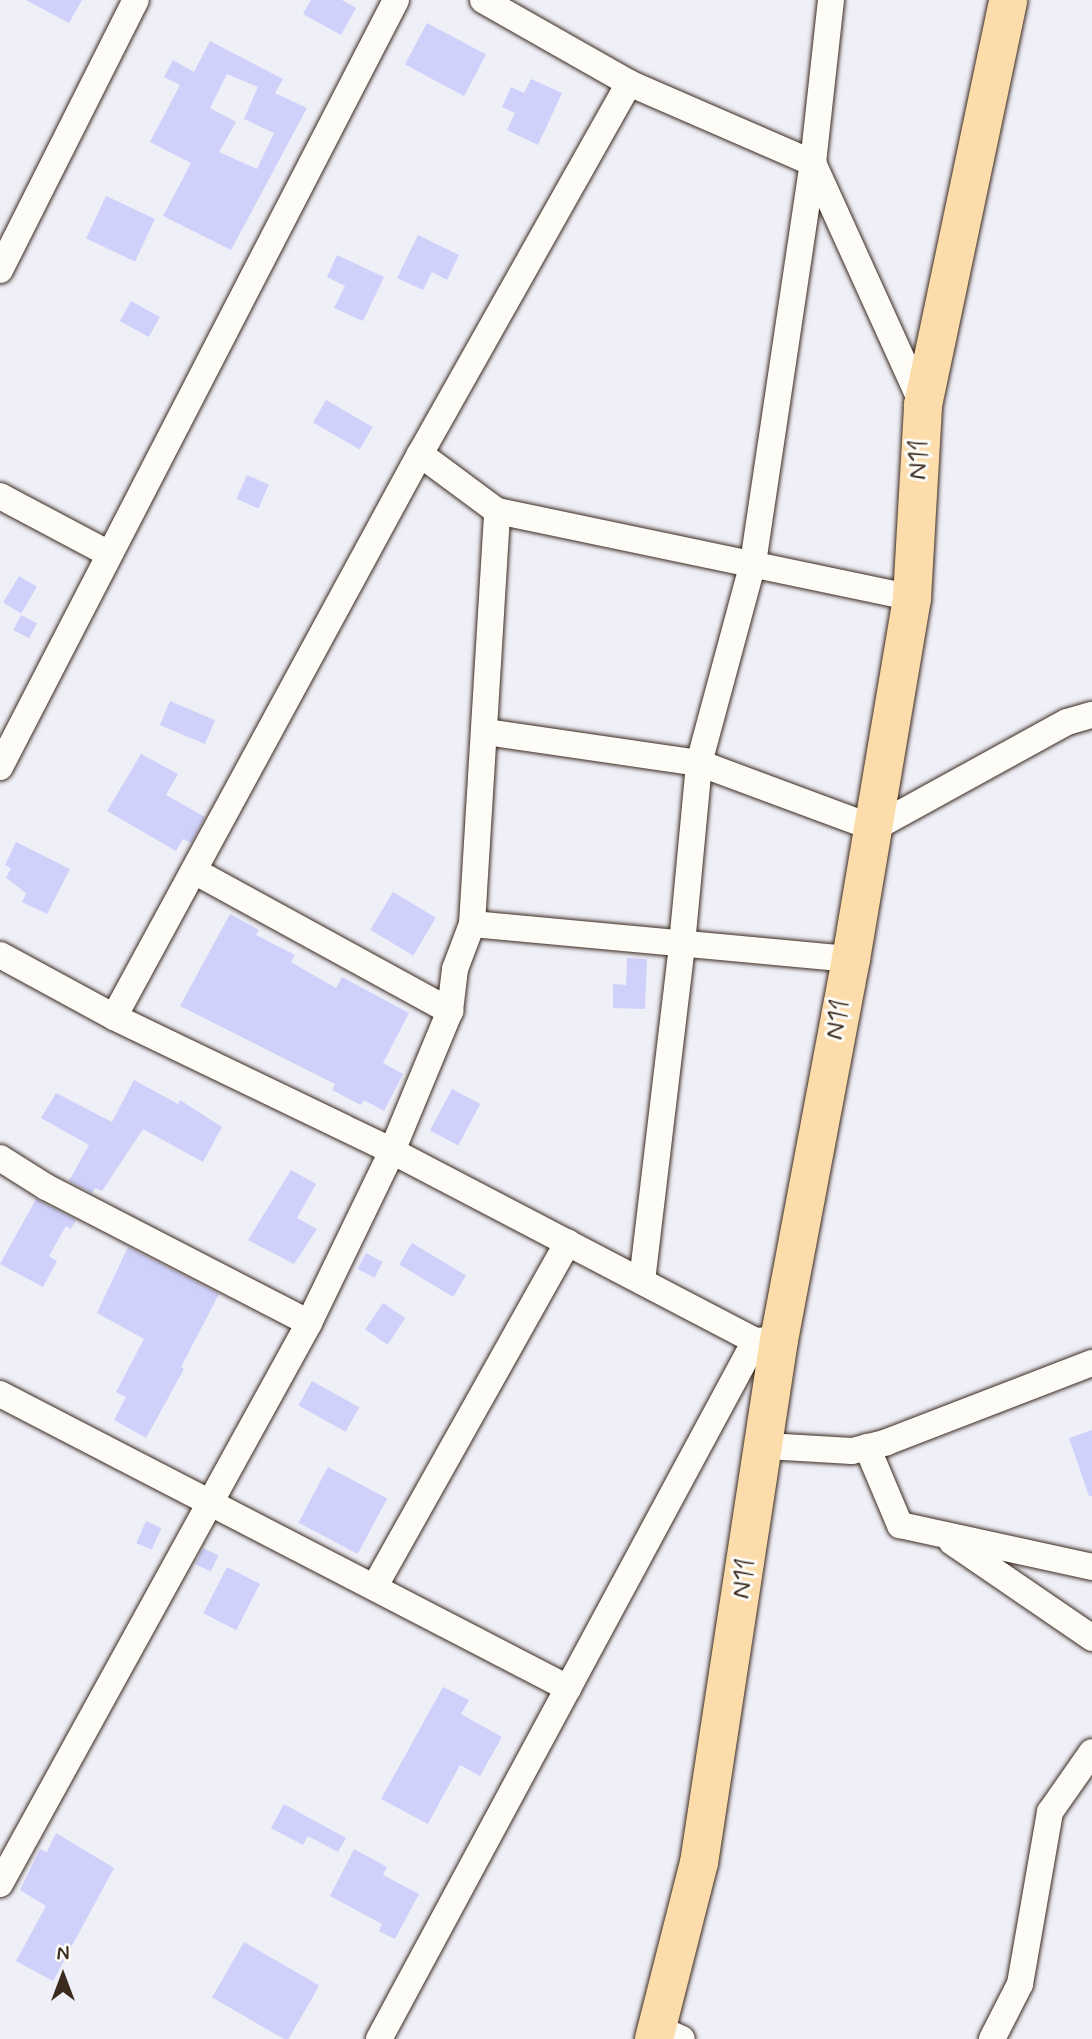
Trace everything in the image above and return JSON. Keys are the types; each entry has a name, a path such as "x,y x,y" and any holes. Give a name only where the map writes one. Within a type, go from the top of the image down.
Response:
{"main road":[{"name":"N11","path":"665,2035 699,1863 766,1446 767,1340 851,959 912,598 923,405 1008,0"}],"street":[{"path":"0,270 136,0"},
{"path":"0,767 107,553 396,0"},
{"path":"483,0 629,83 813,163 923,405"},
{"path":"642,1281 682,944 699,763 753,563 813,163 831,0"},
{"path":"114,1017 196,872 420,454 629,83"},
{"path":"420,454 497,511 912,598"},
{"path":"0,496 107,553"},
{"path":"0,1884 309,1323 392,1150 450,1011 454,969 472,924 486,732 497,511"},
{"path":"486,732 699,763 874,828 1067,722 1092,715"},
{"path":"196,872 450,1011"},
{"path":"472,924 851,959"},
{"path":"0,954 114,1017 392,1150 642,1281 767,1340 568,1688 379,2039"},
{"path":"0,1158 46,1187 309,1323"},
{"path":"375,1586 568,1242"},
{"path":"766,1446 820,1451 867,1447 1092,1363"},
{"path":"0,1394 212,1501 568,1688"},
{"path":"867,1447 900,1525 1092,1567"},
{"path":"936,1532 1092,1637"},
{"path":"992,2039 1020,1984 1050,1811 1092,1752"}],"building":[{"path":"26,0 82,0 69,23"},
{"path":"311,0 342,0 356,8 341,35 303,14"},
{"path":"427,23 486,54 464,96 405,64"},
{"path":"210,41 283,79 275,93 307,108 231,250 163,216 191,163 150,142 180,85 164,77 173,60 194,72","holes":["227,74 258,87 244,119 274,133 257,169 219,152 236,122 210,108"]},
{"path":"531,79 562,93 538,145 507,130 515,113 502,107 511,87 524,93"},
{"path":"106,196 155,219 135,261 86,239"},
{"path":"418,235 459,255 447,280 432,272 423,290 397,278"},
{"path":"337,255 384,277 363,321 334,308 345,286 327,277"},
{"path":"131,301 160,317 149,337 120,321"},
{"path":"326,400 373,427 360,450 313,423"},
{"path":"247,475 269,485 258,509 236,499"},
{"path":"19,576 37,587 21,613 3,603"},
{"path":"21,615 37,623 29,638 13,630"},
{"path":"170,701 215,720 205,744 160,725"},
{"path":"141,754 178,774 166,795 205,817 191,843 183,839 176,851 107,811"},
{"path":"16,842 70,869 47,914 22,902 26,893 6,878 11,868 5,865"},
{"path":"393,892 436,918 413,955 370,930"},
{"path":"230,914 259,930 256,935 295,955 291,962 336,988 342,977 409,1013 383,1063 403,1074 384,1111 364,1100 361,1105 332,1090 335,1084 180,1006"},
{"path":"627,958 647,959 645,1009 613,1008 613,984 626,985"},
{"path":"134,1080 178,1104 180,1100 222,1127 203,1162 143,1129 102,1191 95,1188 92,1193 69,1181 89,1145 41,1118 56,1093 112,1122"},
{"path":"452,1089 480,1104 458,1146 430,1130"},
{"path":"291,1170 316,1184 297,1218 317,1229 294,1264 248,1240"},
{"path":"36,1199 76,1220 71,1229 66,1226 49,1256 57,1261 43,1287 0,1264"},
{"path":"412,1243 466,1275 453,1297 399,1264"},
{"path":"128,1247 219,1294 181,1367 184,1369 146,1438 114,1420 126,1397 116,1392 144,1339 97,1313"},
{"path":"366,1253 383,1262 374,1278 358,1269"},
{"path":"383,1303 405,1318 387,1345 365,1330"},
{"path":"312,1381 359,1407 346,1432 298,1405"},
{"path":"1092,1430 1092,1496 1089,1496 1069,1438"},
{"path":"328,1467 387,1498 358,1554 298,1523"},
{"path":"146,1521 162,1528 152,1550 136,1543"},
{"path":"203,1548 218,1555 211,1571 195,1564"},
{"path":"227,1567 260,1584 236,1630 203,1613"},
{"path":"443,1687 469,1700 461,1714 502,1737 480,1776 460,1765 428,1824 381,1799"},
{"path":"284,1804 346,1838 338,1852 308,1836 303,1845 271,1828"},
{"path":"56,1833 114,1868 53,1981 16,1961 46,1906 20,1890 40,1849 47,1852"},
{"path":"354,1849 387,1867 383,1875 419,1894 395,1939 379,1931 382,1924 330,1896"},
{"path":"244,1942 319,1986 288,2039 284,2039 212,1997"}]}
